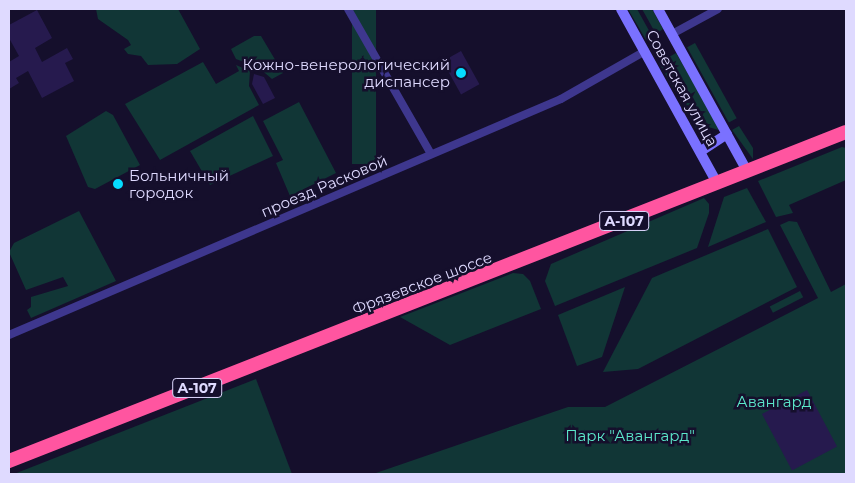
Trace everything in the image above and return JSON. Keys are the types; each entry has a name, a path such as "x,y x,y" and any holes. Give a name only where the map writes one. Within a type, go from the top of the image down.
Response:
{"highway":[{"name":"Фрязевское шоссе","path":"9,461 846,132"}],"main road":[{"name":"Советская улица","path":"621,9 718,183"},
{"name":"Советская улица","path":"658,9 747,171"},
{"path":"701,151 728,134"}],"street":[{"path":"348,9 431,154"},
{"path":"672,34 718,9"},
{"name":"проезд Расковой","path":"9,335 587,86 645,52"}],"green space":[{"path":"96,9 178,9 200,49 177,64 148,65 141,56 128,54 124,49 131,45 128,40 98,19"},
{"path":"352,9 376,9 376,164 352,164"},
{"path":"628,9 637,9 652,36 646,40"},
{"path":"642,9 652,9 663,29 656,34"},
{"path":"254,36 261,36 283,73 272,79 259,68 236,59 231,49"},
{"path":"695,43 737,118 729,123 687,47"},
{"path":"676,53 718,125 719,130 708,127 669,57"},
{"path":"666,59 705,129 702,139 659,63"},
{"path":"203,62 216,84 239,71 236,65 250,71 249,86 259,105 160,160 125,104"},
{"path":"299,102 336,173 290,196 276,163 283,160 263,121"},
{"path":"106,111 113,115 140,165 95,189 88,187 66,136"},
{"path":"253,116 273,156 210,185 190,151"},
{"path":"739,126 753,148 753,159 732,130"},
{"path":"842,147 846,148 846,180 789,205 793,213 776,217 758,181"},
{"path":"747,188 766,222 708,247 724,197"},
{"path":"704,198 709,204 709,213 697,248 555,306 545,281 551,264"},
{"path":"79,211 116,281 31,318 27,310 31,307 31,297 68,286 63,277 26,290 9,252 14,243"},
{"name":"Авангард","path":"789,221 797,222 831,292 846,284 846,474 373,474 568,407 605,407 818,298 780,225"},
{"path":"768,229 797,287 638,369 603,372 652,278"},
{"path":"513,273 523,274 530,281 541,309 450,345 400,317"},
{"path":"625,287 602,357 577,366 558,315"},
{"path":"800,291 803,297 773,313 770,306"},
{"path":"256,379 292,474 14,474"}],"building":[{"path":"37,10 52,38 35,48 42,62 67,48 73,59 65,63 74,81 42,98 28,71 16,78 19,83 9,89 9,62 19,56 9,38 9,25"},
{"name":"Кожно-венерологический диспансер","path":"461,51 479,84 461,94 443,61"},
{"path":"254,74 264,77 275,98 263,104 252,84"},
{"path":"807,390 837,447 792,470 762,414"}],"place":[{"name":"Кожно-венерологический диспансер","path":"461,73"},
{"name":"Больничный городок","path":"118,184"}],"park label":[{"name":"Парк \"Авангард\"","path":"630,436"}]}
